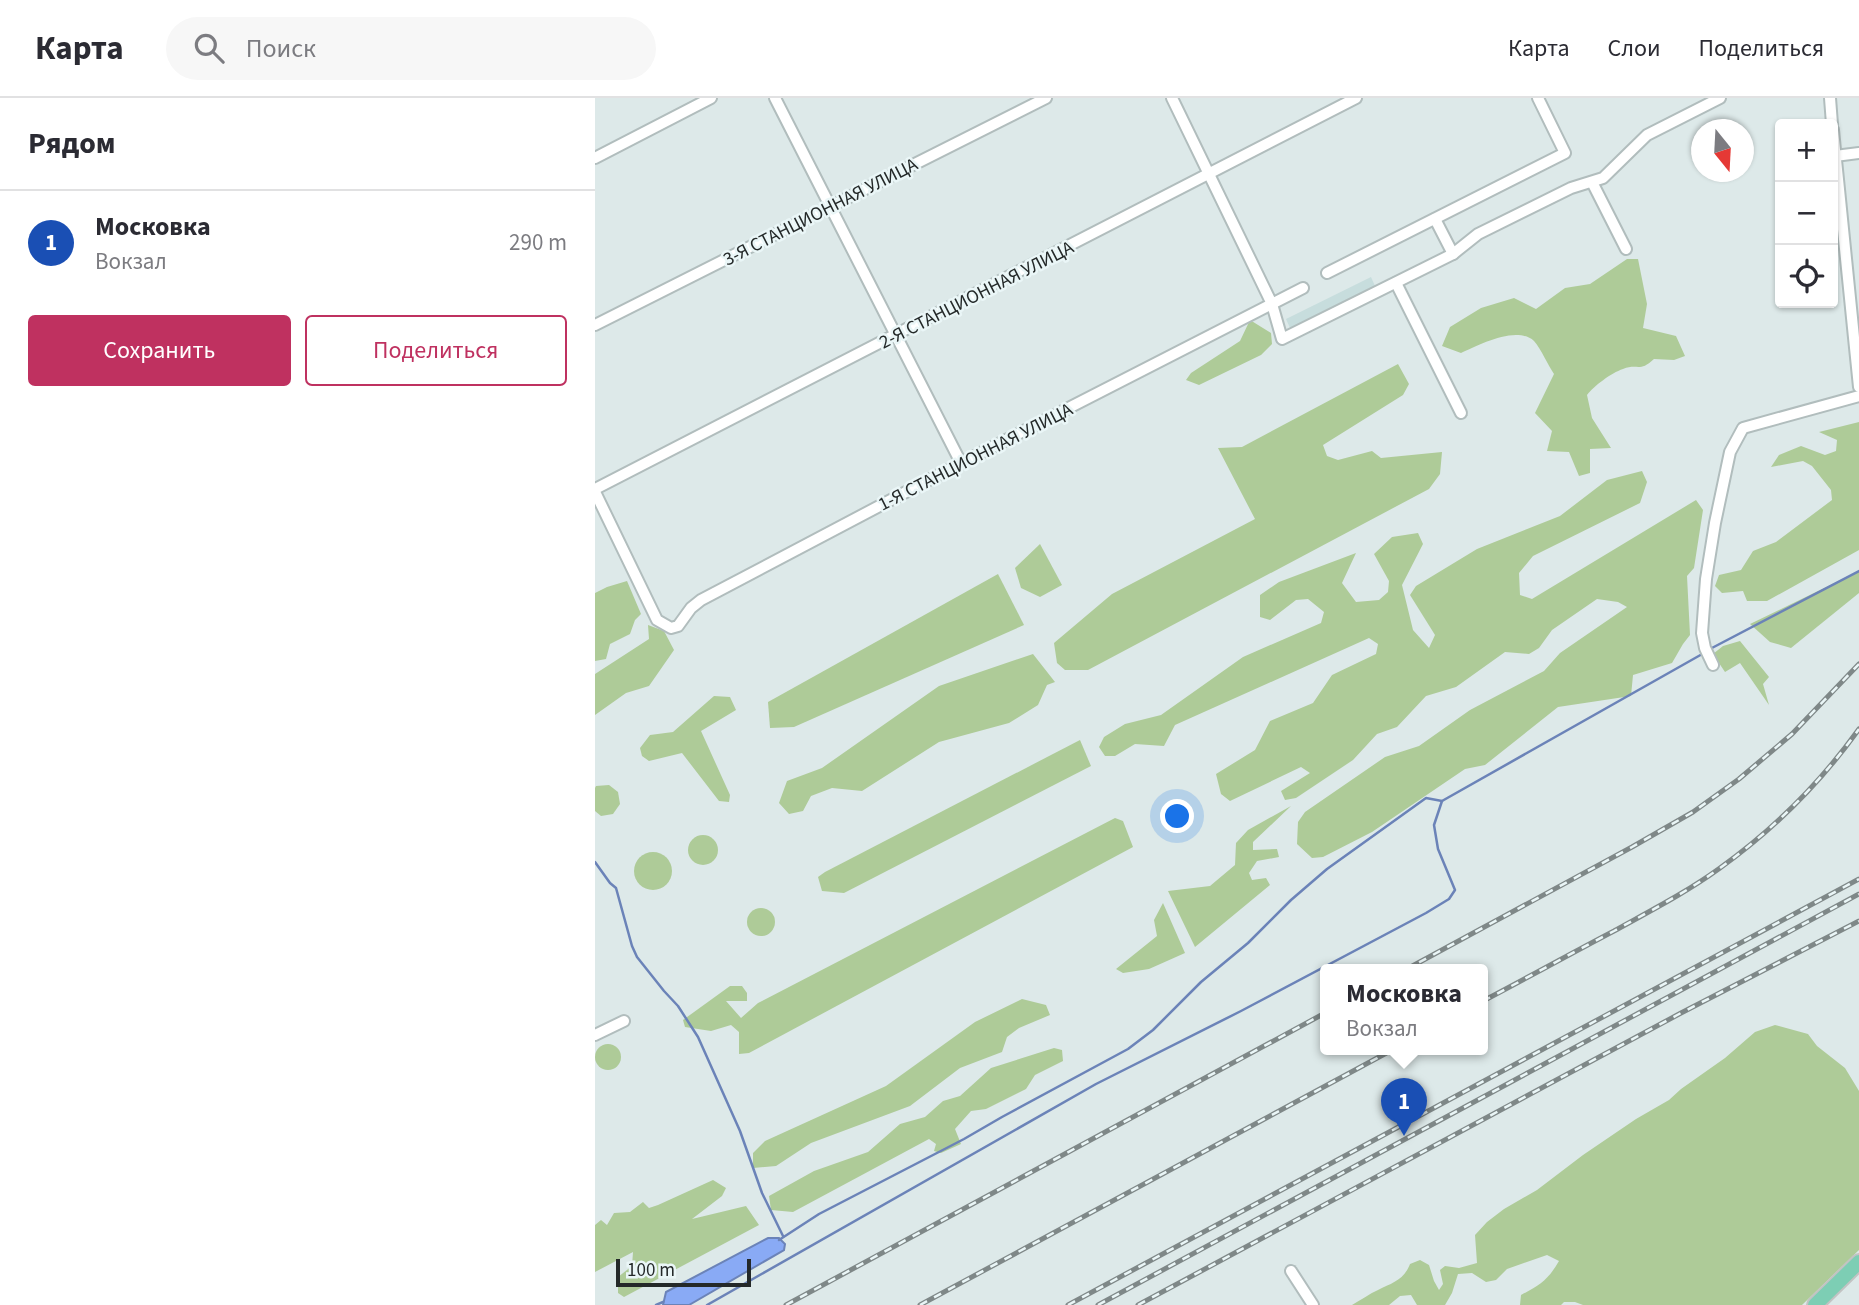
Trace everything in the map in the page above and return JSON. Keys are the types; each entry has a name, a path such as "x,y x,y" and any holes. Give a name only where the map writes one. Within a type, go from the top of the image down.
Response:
{"main road":[{"path":"1815,1305 1859,1262"}],"street":[{"path":"595,158 711,98"},
{"path":"775,98 961,463"},
{"name":"3-Я СТАНЦИОННАЯ УЛИЦА","path":"595,325 1046,98"},
{"path":"1172,98 1272,304 1282,339 1453,254 1478,234 1571,188 1603,178 1647,135 1720,98"},
{"name":"2-Я СТАНЦИОННАЯ УЛИЦА","path":"595,491 1356,98"},
{"path":"1327,273 1565,153 1538,98"},
{"path":"1830,98 1832,119"},
{"path":"1838,156 1859,153"},
{"path":"1592,182 1626,249"},
{"path":"1838,182 1859,387"},
{"path":"1435,219 1453,254"},
{"path":"1396,283 1461,413"},
{"name":"1-Я СТАНЦИОННАЯ УЛИЦА","path":"595,491 657,620 671,628 678,626 691,608 701,600 1303,288"},
{"path":"1713,665 1702,633 1706,579 1730,452 1743,428 1859,396"},
{"path":"595,1035 624,1021"},
{"path":"1291,1271 1313,1305"}],"shaded area":[{"path":"1371,277 1375,286 1290,328 1286,319"}],"green space":[{"path":"1627,259 1638,259 1647,304 1643,328 1676,336 1685,356 1674,360 1654,359 1642,367 1623,369 1590,391 1587,395 1592,418 1611,448 1590,449 1590,473 1579,476 1569,452 1547,451 1552,431 1535,413 1554,374 1534,341 1518,335 1508,336 1487,341 1461,353 1442,346 1450,327 1481,308 1514,298 1536,309 1565,288 1590,284"},
{"path":"1250,320 1271,333 1272,344 1261,355 1199,385 1186,380 1191,373 1240,341"},
{"path":"1398,364 1409,384 1403,395 1323,445 1327,456 1338,460 1372,451 1381,458 1442,452 1440,474 1429,489 1088,670 1065,670 1057,663 1054,643 1112,594 1255,519 1218,448 1242,447"},
{"path":"1859,422 1859,550 1767,601 1747,601 1743,591 1722,593 1715,586 1719,575 1741,570 1753,551 1776,542 1832,500 1831,490 1812,466 1803,461 1771,467 1779,455 1801,446 1825,455 1836,451 1837,440 1819,432"},
{"path":"1642,471 1647,482 1640,503 1533,556 1519,573 1520,595 1532,599 1696,500 1703,510 1694,568 1687,576 1690,635 1672,663 1633,675 1631,696 1558,707 1485,765 1465,769 1372,832 1323,857 1312,858 1297,844 1298,822 1305,812 1385,757 1419,746 1470,710 1544,671 1560,653 1627,607 1618,602 1597,599 1552,630 1539,648 1529,654 1505,652 1456,687 1426,696 1397,727 1377,734 1353,760 1296,798 1285,800 1281,791 1310,773 1301,767 1230,801 1221,794 1216,774 1255,750 1270,721 1313,703 1332,675 1376,654 1378,644 1369,638 1175,725 1164,746 1135,744 1115,756 1105,756 1099,747 1104,737 1125,724 1161,715 1243,657 1321,623 1324,612 1308,599 1296,600 1270,620 1260,617 1260,595 1279,582 1356,553 1342,583 1356,602 1379,600 1388,592 1389,581 1374,554 1392,537 1418,533 1423,544 1402,585 1413,630 1429,648 1435,635 1410,595 1416,586 1477,549 1560,516 1607,480"},
{"path":"1040,544 1062,585 1040,597 1021,588 1015,568"},
{"path":"1859,571 1859,593 1791,648 1770,642 1750,624"},
{"path":"998,574 1024,625 794,727 770,728 768,702"},
{"path":"627,581 641,614 635,620 630,634 610,644 606,659 595,661 595,593"},
{"path":"648,625 664,631 674,650 649,686 626,693 595,715 595,674 649,639"},
{"path":"1740,641 1769,677 1763,684 1769,705 1740,663 1725,672 1713,654 1723,646"},
{"path":"1033,654 1055,682 1047,685 1038,705 1009,723 939,742 862,791 832,788 811,796 803,811 789,814 779,803 787,781 822,768 939,686"},
{"path":"714,696 730,697 736,710 701,731 730,795 729,802 719,801 682,753 649,761 642,756 640,748 650,735 673,732"},
{"path":"1080,740 1091,766 844,893 822,891 818,877 825,872"},
{"path":"609,785 618,792 620,804 613,814 601,816 595,811 595,788"},
{"path":"1291,806 1253,842 1253,850 1277,849 1279,857 1257,861 1249,873 1252,880 1266,878 1270,885 1195,947 1168,891 1210,886 1235,865 1236,843 1248,830"},
{"path":"1115,818 1123,821 1133,847 749,1053 739,1054 739,1032 731,1025 711,1031 685,1027 683,1020 730,986 742,986 747,993 747,1001 726,1001 741,1018 758,1003"},
{"path":"703,835 709,836 717,844 717,856 709,864 703,865 697,864 689,856 688,850 689,844 697,836"},
{"path":"653,852 667,857 672,871 667,885 653,890 639,885 634,871 639,857"},
{"path":"1163,903 1185,953 1149,969 1123,973 1116,969 1157,936 1154,920"},
{"path":"761,908 771,912 775,922 771,932 761,936 751,932 747,922 751,912"},
{"path":"1022,999 1046,1005 1050,1015 1019,1028 1007,1037 1002,1052 960,1068 910,1106 811,1143 776,1166 753,1168 753,1153 765,1141 886,1086 975,1022"},
{"path":"1775,1025 1808,1034 1817,1046 1845,1068 1859,1091 1859,1250 1802,1305 1583,1305 1564,1302 1561,1305 1520,1305 1521,1295 1543,1281 1559,1261 1547,1255 1507,1269 1496,1280 1486,1282 1472,1273 1458,1274 1445,1305 1417,1305 1411,1295 1400,1296 1389,1305 1352,1305 1397,1280 1410,1264 1420,1260 1429,1265 1439,1290 1443,1284 1440,1270 1445,1266 1459,1268 1477,1263 1475,1235 1487,1222 1537,1190 1636,1119 1669,1100 1755,1032"},
{"path":"608,1044 617,1048 621,1057 617,1066 608,1070 599,1066 595,1057 599,1048"},
{"path":"1054,1048 1062,1050 1063,1061 1035,1075 1026,1089 986,1109 971,1111 955,1129 961,1144 941,1153 934,1151 936,1144 929,1139 793,1212 771,1210 769,1196 814,1171 868,1152 900,1124 925,1117 943,1101 960,1096 991,1068"},
{"path":"713,1180 726,1188 722,1196 692,1219 746,1206 759,1225 624,1297 618,1293 618,1277 632,1266 633,1252 595,1272 595,1225 601,1220 607,1225 614,1213 630,1212 643,1202 649,1208 658,1205"}],"water":[{"path":"768,1238 779,1238 785,1244 784,1250 689,1305 663,1305 666,1292"}],"waterway":[{"path":"1710,649 1859,571"},
{"path":"779,1240 819,1214 964,1139 1128,1049 1153,1030 1201,982 1248,943 1327,869 1426,798 1442,801 1704,653"},
{"path":"1330,964 1449,899 1455,890 1438,849 1434,825 1442,801"},
{"path":"595,862 616,888 637,957 678,1006 698,1037 740,1131 762,1193 783,1236"},
{"path":"707,1305 1096,1084 1320,969"},
{"path":"656,1305 663,1302"}],"railway":[{"path":"1416,964 1693,812 1739,779 1792,734 1859,664"},
{"path":"1488,998 1655,909 1720,868 1759,838 1795,804 1829,768 1859,729"},
{"path":"1068,1305 1859,879"},
{"path":"1098,1305 1859,894"},
{"path":"1138,1305 1681,1013 1859,921"},
{"path":"786,1305 1320,1016"},
{"path":"920,1305 1383,1055"}],"place":[{"name":"Московка","path":"1404,1136"}]}
